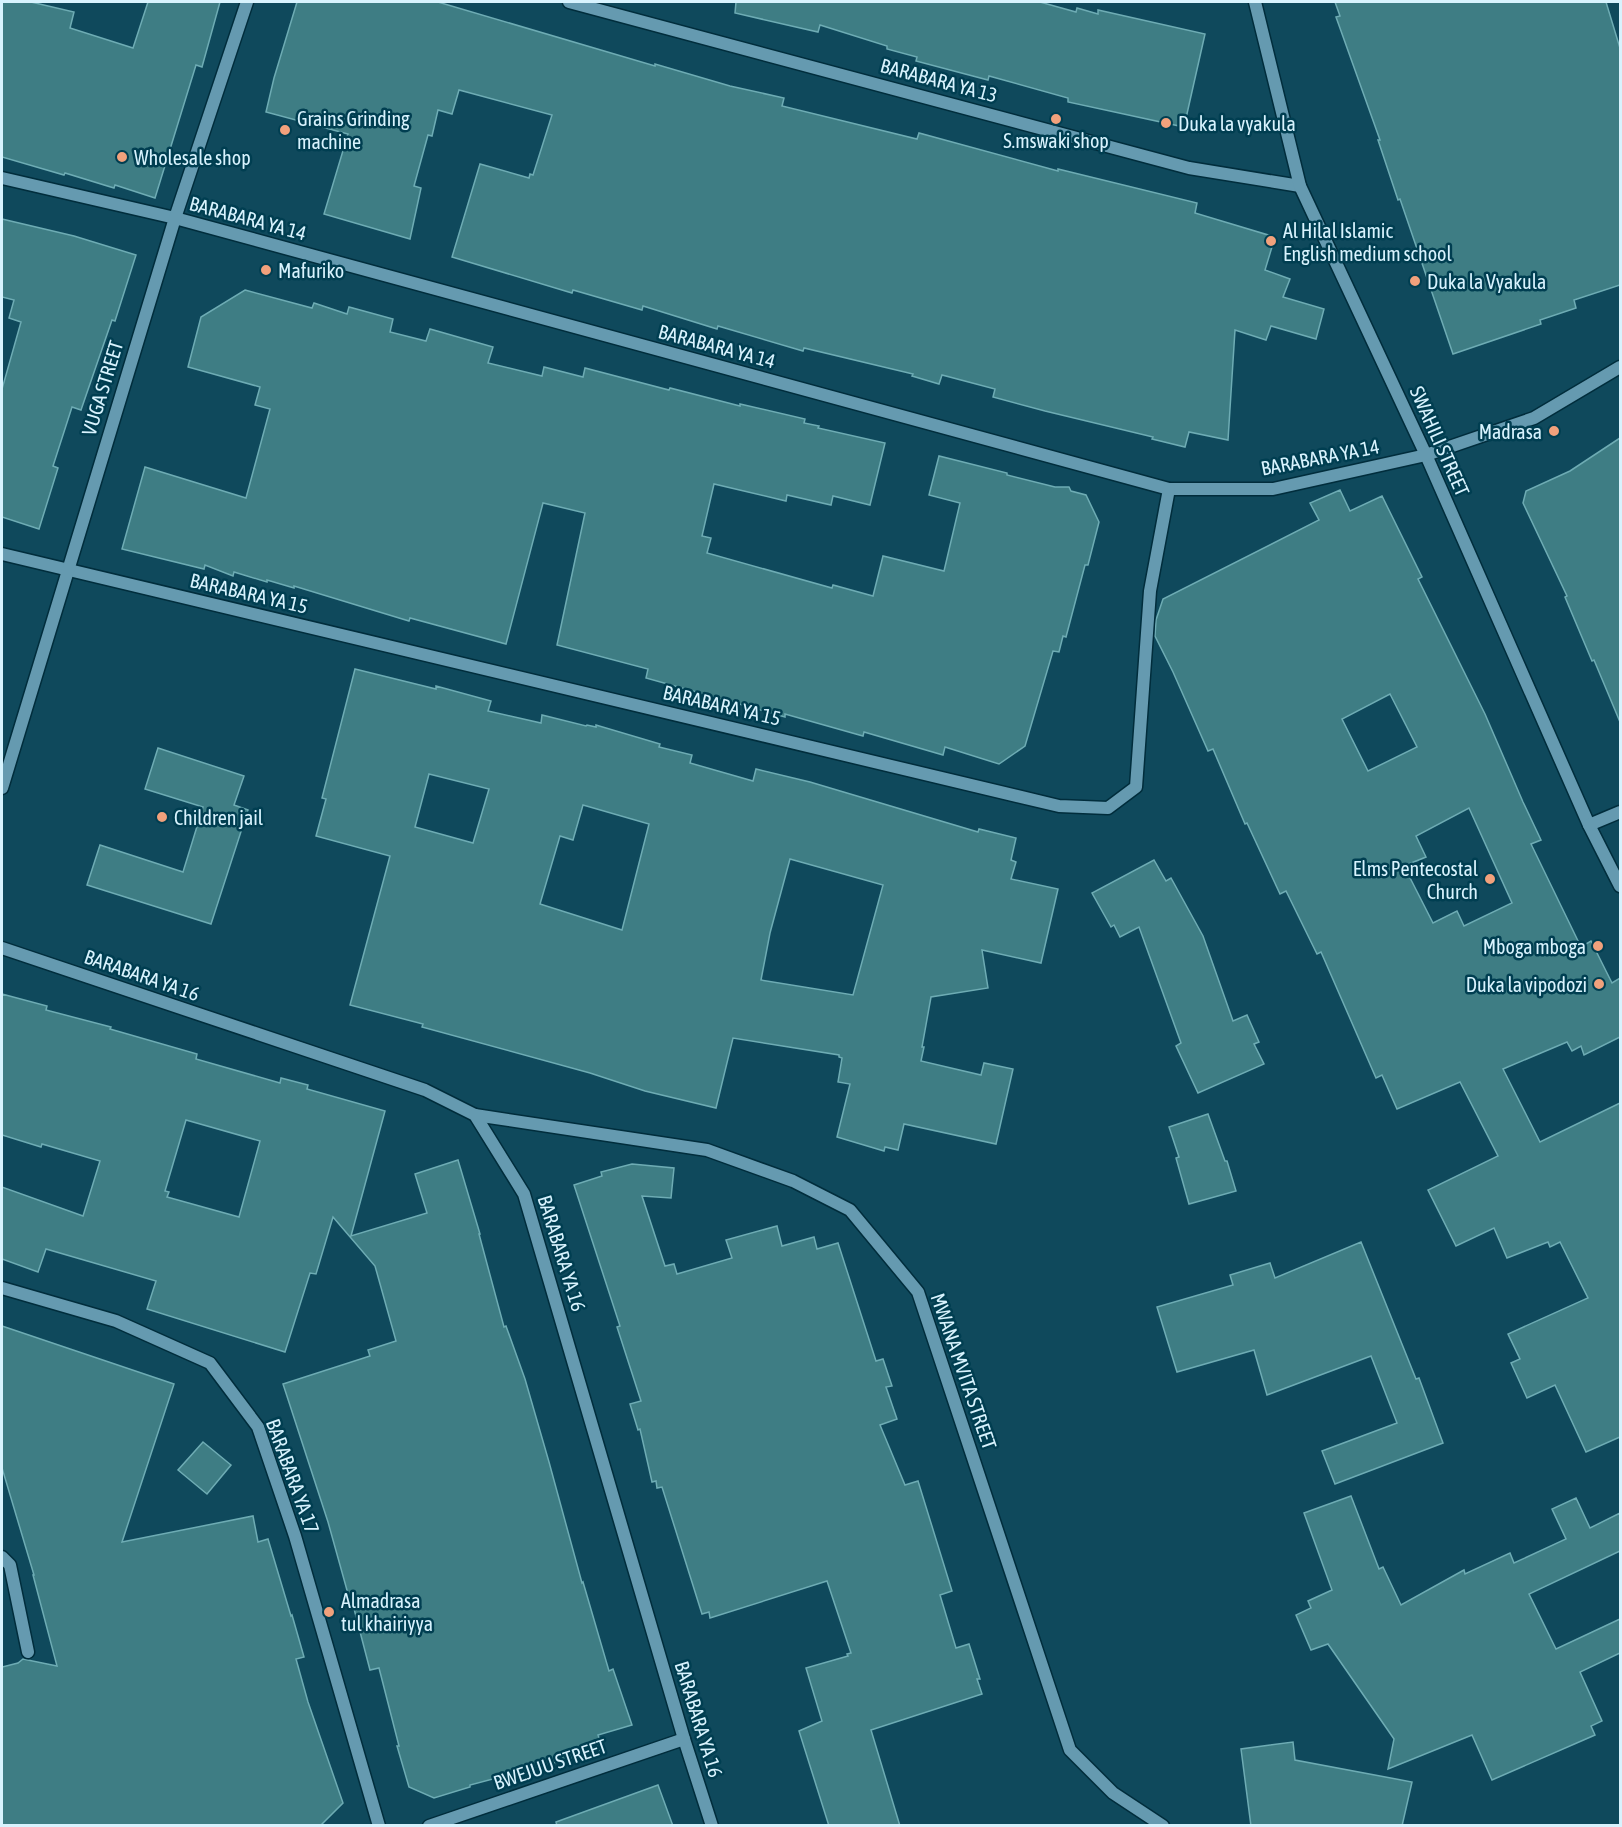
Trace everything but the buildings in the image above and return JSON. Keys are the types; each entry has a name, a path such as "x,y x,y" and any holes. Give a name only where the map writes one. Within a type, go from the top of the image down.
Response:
{"street":[{"name":"VUGA STREET","path":"2,788 175,218 247,2"},
{"name":"BARABARA YA 13","path":"569,2 1188,168 1300,186"},
{"name":"SWAHILI STREET","path":"1255,2 1300,186 1426,455 1589,825 1620,886"},
{"name":"BARABARA YA 14","path":"2,178 175,218 1169,489 1273,489 1426,455 1534,418 1620,367"},
{"name":"BARABARA YA 15","path":"2,554 1059,806 1108,808 1136,787 1150,591 1169,489"},
{"path":"1589,825 1620,812"},
{"name":"BARABARA YA 16","path":"2,948 425,1090 476,1115 524,1194 684,1739 712,1826"},
{"name":"MWANA MVITA STREET","path":"476,1115 707,1150 793,1181 850,1210 918,1292 1070,1749 1113,1793 1163,1826"},
{"name":"BARABARA YA 17","path":"2,1288 116,1321 210,1363 258,1427 295,1536 379,1826"},
{"path":"2,1557 10,1565 28,1652"},
{"name":"BWEJUU STREET","path":"429,1826 684,1739"}],"place":[{"name":"S.mswaki shop","path":"1056,119"},
{"name":"Duka la vyakula","path":"1166,123"},
{"name":"Grains Grinding machine","path":"285,130"},
{"name":"Wholesale shop","path":"122,157"},
{"name":"Al Hilal Islamic English medium school","path":"1271,241"},
{"name":"Mafuriko","path":"266,270"},
{"name":"Duka la Vyakula","path":"1415,281"},
{"name":"Madrasa","path":"1554,431"},
{"name":"Children jail","path":"162,817"},
{"name":"Elms Pentecostal Church","path":"1490,879"},
{"name":"Mboga mboga","path":"1598,946"},
{"name":"Duka la vipodozi","path":"1599,984"},
{"name":"Almadrasa tul khairiyya","path":"329,1612"}]}
